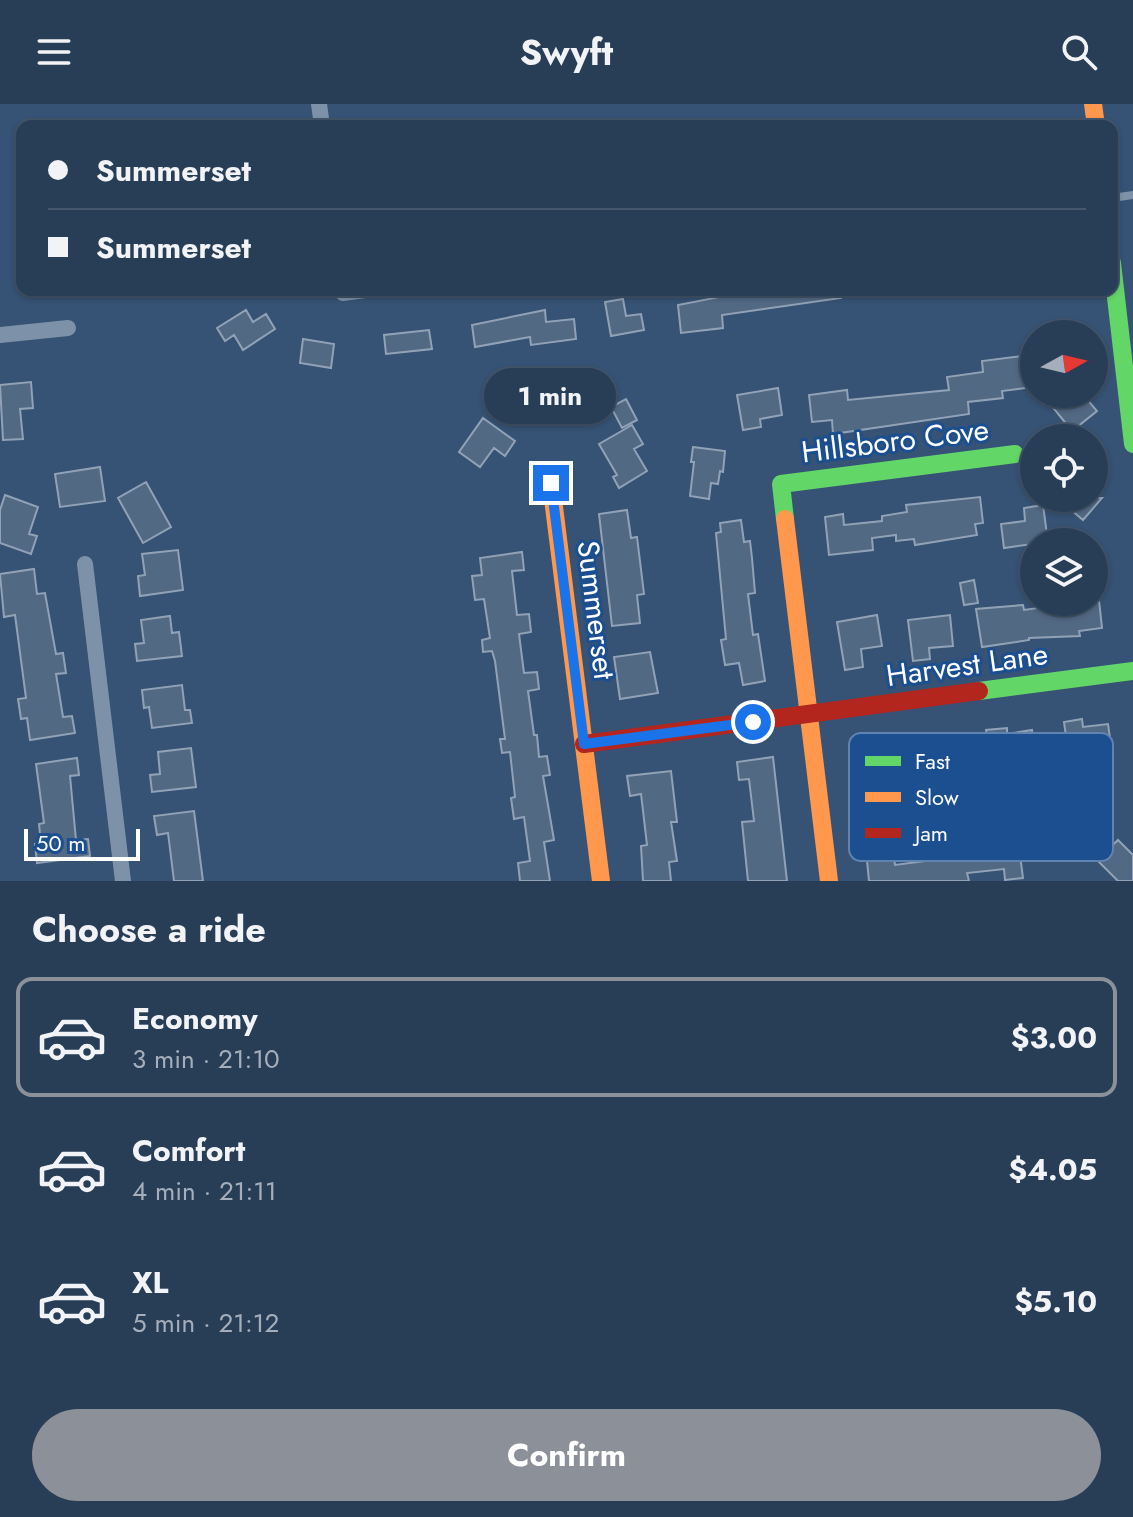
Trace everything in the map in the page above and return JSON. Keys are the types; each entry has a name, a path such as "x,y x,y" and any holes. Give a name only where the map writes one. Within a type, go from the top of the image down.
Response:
{"street":[{"path":"1116,296 1133,444"},
{"path":"0,335 68,328"},
{"name":"Hillsboro Cove","path":"809,715 781,484 1015,454"},
{"name":"Summerset","path":"551,483 601,881"},
{"path":"85,564 123,881"},
{"name":"Harvest Lane","path":"809,715 1133,671"},
{"path":"584,744 809,715 829,881"}],"building":[{"path":"725,296 841,298 722,315 723,328 681,333 678,305"},
{"path":"623,299 626,316 641,314 644,330 611,336 605,302"},
{"path":"246,310 253,322 266,314 275,329 243,350 234,335 225,341 217,328"},
{"path":"545,310 546,322 574,319 576,339 531,345 530,337 475,347 472,325"},
{"path":"429,330 432,349 386,354 384,335"},
{"path":"303,339 334,344 331,368 300,363"},
{"path":"1020,356 1020,389 1002,391 1003,398 968,402 969,414 833,434 832,420 812,422 809,395 847,390 848,400 949,390 947,377 983,372 982,361"},
{"path":"31,382 33,408 20,409 23,439 3,440 0,385"},
{"path":"778,388 782,415 760,419 761,427 743,430 737,395"},
{"path":"626,399 637,420 622,428 611,407"},
{"path":"1053,408 1094,408 1097,411 1081,424 1066,424"},
{"path":"483,418 515,441 505,456 494,448 480,467 459,452"},
{"path":"632,425 643,444 634,449 647,471 619,488 613,477 617,475 599,444"},
{"path":"693,447 725,451 723,472 720,471 718,484 711,483 709,499 690,496"},
{"path":"100,467 105,501 60,507 55,474"},
{"path":"146,482 171,527 143,543 118,498"},
{"path":"5,495 38,507 29,534 37,536 31,554 0,543 0,510"},
{"path":"980,497 983,523 975,524 977,535 915,545 914,539 896,541 896,535 872,538 873,550 829,555 825,517 843,514 844,525 882,521 882,516 907,512 906,505"},
{"path":"627,510 631,538 637,537 644,594 637,595 640,623 612,626 599,514"},
{"path":"1024,512 1044,512 1046,528 1020,528 1020,546 1004,548 1001,524 1025,521"},
{"path":"1074,512 1090,512 1083,520"},
{"path":"741,520 744,542 750,541 755,593 748,594 753,635 758,634 765,681 743,685 739,663 725,665 721,640 726,639 716,533 721,532 720,523"},
{"path":"178,550 183,590 140,596 138,576 145,575 142,554"},
{"path":"522,552 524,570 512,571 517,615 529,614 531,632 519,634 524,673 537,672 539,689 528,691 539,757 547,756 550,775 543,776 554,840 544,842 550,881 520,881 518,863 530,861 524,817 514,819 510,752 502,753 500,739 505,739 495,661 492,651 483,652 482,640 490,638 484,599 475,600 472,576 482,575 480,558"},
{"path":"34,569 37,594 45,593 56,654 63,653 66,673 56,674 63,717 72,716 75,733 30,740 27,718 21,719 18,699 26,698 15,615 4,617 0,574"},
{"path":"974,580 978,603 964,605 960,583"},
{"path":"1020,605 1020,616 1101,616 1102,628 1079,631 1080,636 1029,638 982,647 976,609"},
{"path":"877,615 882,646 861,649 863,667 845,670 837,622"},
{"path":"950,615 953,646 929,648 930,659 913,661 908,620"},
{"path":"170,616 172,633 179,632 182,656 137,661 135,644 144,643 141,620"},
{"path":"650,652 658,693 620,699 614,657"},
{"path":"182,685 185,710 190,710 192,723 152,728 149,707 144,708 142,690"},
{"path":"1082,719 1083,727 1108,724 1109,733 1066,733 1064,722"},
{"path":"1007,728 1007,733 986,733 986,730"},
{"path":"191,748 196,787 152,792 150,775 160,774 158,752"},
{"path":"773,757 787,881 748,881 742,822 754,821 749,779 739,780 737,762"},
{"path":"77,758 79,775 70,776 76,840 88,839 90,856 37,863 35,844 41,844 39,824 44,823 36,764"},
{"path":"671,771 677,822 671,822 677,861 669,862 671,881 643,881 641,846 647,845 641,794 630,796 627,776"},
{"path":"194,811 203,881 174,881 168,833 157,835 154,816"},
{"path":"1118,840 1133,855 1133,881 1118,881 1098,861 1113,861 1113,845"},
{"path":"867,861 894,861 895,865 926,861 1021,861 1023,878 1005,880 1004,869 967,873 969,881 869,881"}],"traffic: fast":[{"path":"1116,296 1133,444"},
{"path":"785,519 781,484 1015,454"},
{"path":"979,691 1133,671"}],"traffic: slow":[{"path":"1093,104 1095,120"},
{"path":"551,483 601,881"},
{"path":"785,519 829,881"}],"traffic: jam":[{"path":"584,744 979,691"}],"route":[{"path":"551,483 584,744 753,722"}]}
